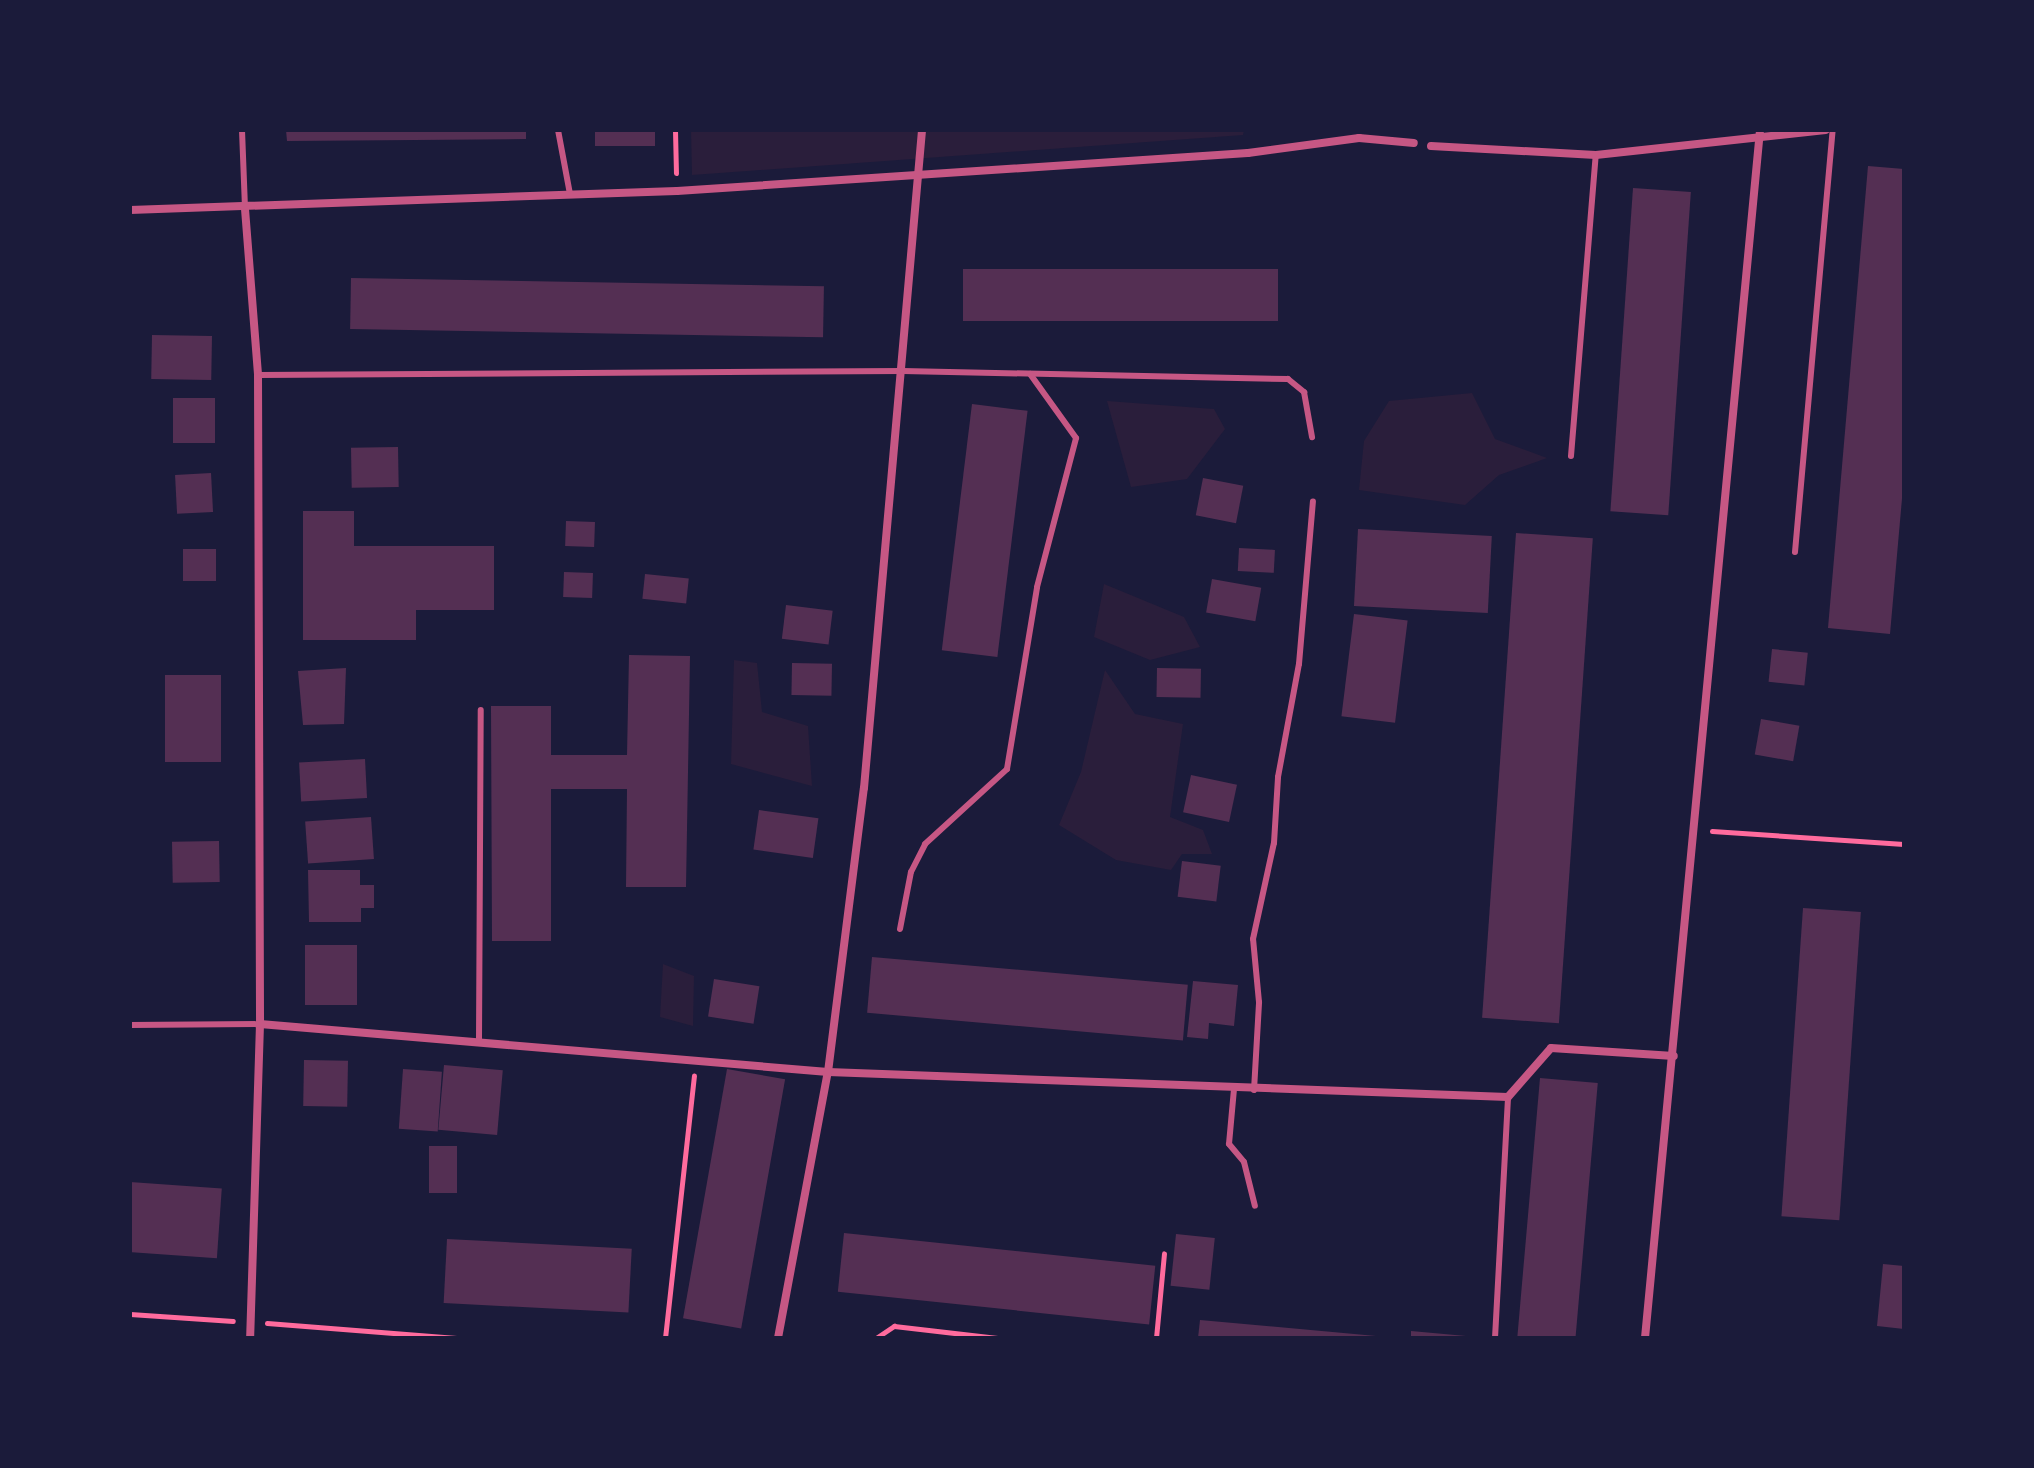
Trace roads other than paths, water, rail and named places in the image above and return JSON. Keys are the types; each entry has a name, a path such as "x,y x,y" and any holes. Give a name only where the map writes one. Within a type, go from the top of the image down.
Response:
{"street":[{"path":"778,1338 828,1072 864,788 922,130"},
{"path":"1431,146 1596,155 1760,134 1826,130"},
{"path":"1645,1338 1760,134"},
{"path":"130,210 245,209 677,191 919,178 1248,153 1359,138 1414,143"},
{"path":"245,209 258,375 260,1024 250,1338"},
{"path":"260,1024 479,1039 828,1072 1508,1097 1551,1048 1674,1056"}],"lane":[{"path":"242,130 245,209"},
{"path":"558,130 570,194"},
{"path":"1795,552 1833,130"},
{"path":"1571,456 1596,155"},
{"path":"258,375 903,371 1288,379 1304,392 1312,437"},
{"path":"900,929 911,872 925,844 1007,769 1037,587 1076,438 1030,374"},
{"path":"1254,1090 1259,1002 1253,939 1274,843 1278,777 1299,664 1313,502"},
{"path":"479,1039 481,710"},
{"path":"130,1025 260,1024"},
{"path":"1234,1089 1229,1144 1244,1162 1255,1206"},
{"path":"1495,1338 1508,1097"}]}
